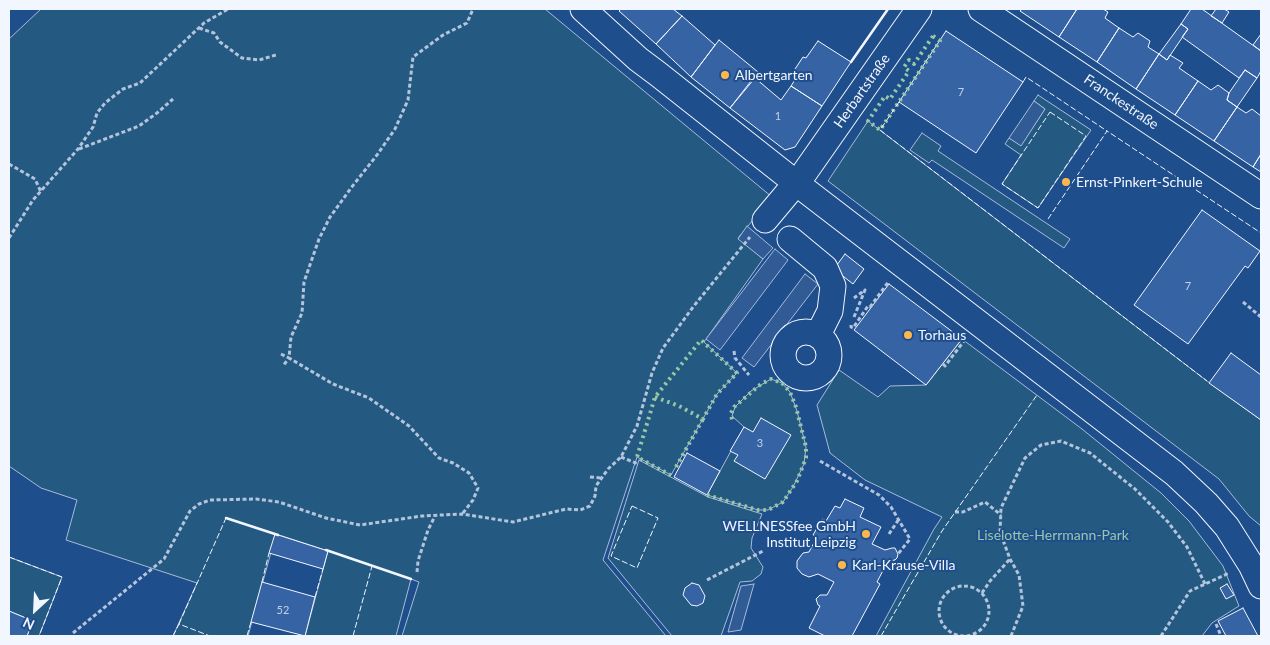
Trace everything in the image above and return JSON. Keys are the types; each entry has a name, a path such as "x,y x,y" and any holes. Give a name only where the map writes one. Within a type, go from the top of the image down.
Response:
{"street":[{"path":"583,9 638,58 800,178 1174,473 1206,503 1227,527 1251,565 1261,586"},
{"name":"Herbartstraße","path":"765,220 800,178 919,9"},
{"name":"Franckestraße","path":"981,9 1261,196"},
{"path":"790,239 825,268 834,286 830,311 818,335"}],"path":[{"path":"9,238 33,200 78,149 93,127 97,113 105,103 122,89 140,83 204,23 228,9"},
{"path":"282,366 289,358 291,336 302,313 304,282 318,239 351,188 395,129 408,100 413,57 444,35 467,23 473,9"},
{"path":"199,28 214,34 220,42 242,58 259,60 276,55"},
{"path":"78,149 139,126 173,98"},
{"path":"9,164 35,179 41,192"},
{"path":"73,634 164,559 190,511 199,504 210,500 256,499 279,502 326,518 360,526 462,514 513,522 566,509 580,510 590,506 596,486 621,457 637,426 652,373 663,348 692,307 765,220"},
{"path":"870,307 888,283"},
{"path":"1243,302 1261,317"},
{"path":"942,364 945,366 964,341"},
{"path":"734,351 735,358 749,376"},
{"path":"281,354 334,384 369,398 409,426 439,458 453,463 470,473 478,488 474,500 462,514"},
{"path":"1010,636 1023,606 1019,575 1010,559 1000,532 1001,508 1025,458 1041,445 1060,441 1090,453 1135,489 1168,522 1183,541 1205,584"},
{"path":"621,457 638,464"},
{"path":"820,461 879,495 891,507 910,539 898,554"},
{"path":"590,477 601,478"},
{"path":"955,512 963,512 985,502 1001,515"},
{"path":"417,572 418,561 428,530 436,516"},
{"path":"889,534 899,519"},
{"path":"706,580 763,551"},
{"path":"982,593 1010,559"},
{"path":"1161,636 1190,591 1218,578"},
{"path":"962,586 974,588 982,593 989,608 985,626 975,634 966,636 956,635 941,620 939,612 942,601 950,591 962,586"},
{"path":"1216,624 1221,636"}],"green space":[{"path":"41,9 545,9 772,197 738,238 763,259 704,342 737,373 717,394 671,475 637,457 603,560 666,636 402,636 419,582 411,579 396,636 305,636 328,551 276,534 248,636 173,636 197,583 66,540 77,500 41,488 9,466 9,39"},
{"path":"1038,95 1091,130 1038,208 1002,184 1021,155 1005,144 1009,138 1021,145 1045,109 1034,101"},
{"path":"868,121 1207,381 1261,420 1261,526 1249,516 1219,479 828,181"},
{"path":"922,133 941,146 938,151 1070,239 1064,248 932,160 929,163 910,150"},
{"name":"Liselotte-Herrmann-Park","path":"962,339 1082,429 1161,493 1189,521 1223,566 1239,606 1212,623 1202,636 876,636 942,517 865,480 830,453 817,405 839,370 878,397 890,386 926,385"},
{"path":"771,379 782,383 790,392 806,447 804,464 793,487 783,502 768,510 758,510 707,495 744,427 732,416 735,407 751,391"},
{"path":"639,460 708,497 762,514 752,538 751,548 763,567 761,574 752,581 740,582 721,636 672,636 608,558"},
{"path":"9,557 62,577 39,636 27,636 33,621 9,611"}],"shaded area":[{"path":"1034,101 1045,109 1021,146 1009,138"},
{"path":"747,226 773,248 763,259 738,239"},
{"path":"775,249 788,260 720,350 706,339"},
{"path":"805,274 818,284 754,367 742,358"},
{"path":"754,584 741,630 728,632 741,586"}],"building":[{"path":"621,9 673,9 682,16 656,44 619,11"},
{"path":"1022,9 1077,9 1059,37 1020,11"},
{"path":"1077,9 1103,9 1108,12 1105,18 1119,28 1097,62 1059,37"},
{"path":"1191,9 1202,9 1261,51 1261,71 1257,78 1245,70 1239,78 1182,37 1188,29 1181,24"},
{"path":"1216,9 1224,9 1229,12 1222,23 1211,16"},
{"path":"682,16 715,45 691,77 656,44"},
{"path":"1181,24 1188,29 1167,60 1159,54"},
{"path":"1119,28 1133,37 1138,33 1150,41 1148,47 1159,54 1136,89 1097,62"},
{"path":"946,31 1023,82 976,153 899,102"},
{"path":"1261,34 1261,51 1253,45"},
{"name":"Albertgarten","path":"719,40 758,72 730,108 691,77"},
{"path":"818,41 851,62 822,106 791,86 798,75 793,72 803,57 806,58"},
{"path":"1159,54 1167,60 1170,55 1183,63 1179,68 1198,81 1175,115 1136,89"},
{"path":"1245,70 1257,78 1237,107 1227,100 1229,93"},
{"path":"755,78 781,100 791,86 822,106 795,147 785,150 730,108"},
{"path":"1198,81 1211,90 1218,85 1229,93 1227,100 1237,107 1214,141 1175,115"},
{"path":"1237,107 1246,113 1252,109 1261,116 1261,154 1253,167 1214,141"},
{"path":"1261,154 1261,172 1253,167"},
{"path":"1202,210 1260,251 1248,268 1245,266 1188,344 1134,305"},
{"path":"845,254 864,269 853,284 834,269"},
{"name":"Torhaus","path":"889,284 962,339 926,385 854,330"},
{"path":"1231,353 1261,375 1261,420 1209,383"},
{"path":"761,418 791,435 765,479 734,461 738,455 730,451 744,427 753,432"},
{"path":"687,453 720,471 707,495 674,477"},
{"name":"Karl-Krause-Villa","path":"845,499 864,508 860,517 881,527 872,544 885,550 895,548 898,554 895,560 888,561 877,582 880,584 852,636 825,636 809,628 820,606 816,599 820,595 827,595 834,582 818,574 809,577 802,574 797,568 797,561 803,553 809,552 817,537 813,535 822,519 826,521 835,506 840,508"},
{"path":"275,534 328,551 323,569 269,553"},
{"path":"262,582 315,597 305,636 251,622"},
{"path":"692,583 699,585 705,596 703,603 697,606 691,605 683,595 685,588"},
{"path":"1227,584 1234,595 1226,599 1220,588"},
{"path":"1243,608 1258,636 1226,636 1218,621"},
{"path":"9,611 33,621 27,636 9,636"}],"hedge":[{"path":"933,36 940,41 880,130 868,121 885,96 890,99 909,71 904,67 909,60 914,64 933,36"},
{"path":"655,397 679,406 703,419 717,394 737,373 701,340 655,397 637,457 674,477"},
{"path":"707,495 758,510 768,510 783,502 797,481 806,458 806,447 796,407 790,392 782,383 771,379 761,384 734,407 731,413 732,420"},
{"path":"676,467 703,419"}],"fence":[{"path":"1023,82 1026,77 1107,131"},
{"path":"899,102 880,130 1207,381"},
{"path":"1050,112 1086,136 1038,208 1002,184 1050,112"},
{"path":"1048,219 1107,131 1261,233"},
{"path":"881,636 942,531 1037,395"},
{"path":"632,506 658,518 637,568 611,556 632,506"},
{"path":"179,624 226,518"},
{"path":"262,582 269,553"},
{"path":"9,557 62,577 39,636"},
{"path":"353,636 372,566"},
{"path":"315,597 323,569"},
{"path":"247,636 251,622"},
{"path":"173,636 179,624 210,636"}],"wall":[{"path":"851,62 888,9"},
{"path":"226,518 278,535"},
{"path":"326,550 411,579"}],"place":[{"name":"Albertgarten","path":"725,75"},
{"name":"Ernst-Pinkert-Schule","path":"1066,182"},
{"name":"Torhaus","path":"908,335"},
{"name":"WELLNESSfee GmbH Institut Leipzig","path":"866,534"},
{"name":"Karl-Krause-Villa","path":"842,565"}]}
